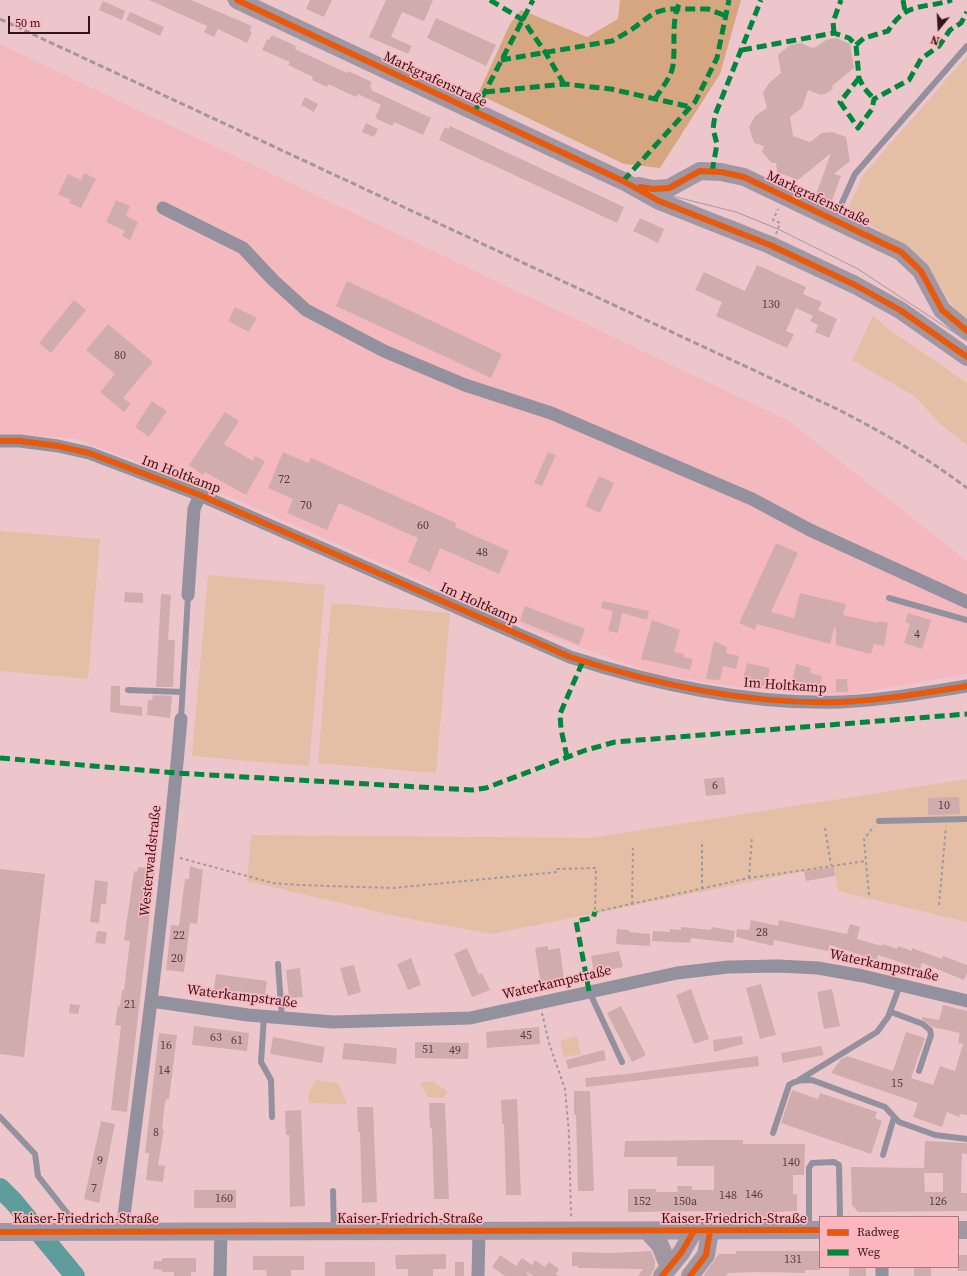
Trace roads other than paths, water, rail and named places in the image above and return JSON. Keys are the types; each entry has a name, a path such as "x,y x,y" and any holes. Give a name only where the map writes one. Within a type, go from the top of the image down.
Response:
{"street":[{"name":"Markgrafenstraße","path":"237,0 623,181 659,201 770,245 855,285 900,310 967,357"},
{"name":"Markgrafenstraße","path":"623,181 653,190 669,188 700,171 721,172 744,178 901,252 921,271 942,310 967,331"},
{"path":"163,208 243,248 273,280 306,310 384,351 465,386 551,413 738,493 810,530 967,602"},
{"name":"Im Holtkamp","path":"0,440 58,446 89,453 200,495 570,657 616,671 682,687 790,701 840,702 876,699 967,686"},
{"name":"Westerwaldstraße","path":"188,595 194,509 200,495"},
{"name":"Westerwaldstraße","path":"122,1231 168,855 181,719"},
{"name":"Waterkampstraße","path":"151,1001 264,1016 332,1022 470,1018 677,973 728,967 764,966 818,968 863,976 967,1001"},
{"name":"Kaiser-Friedrich-Straße","path":"0,1232 814,1230"},
{"path":"220,1276 221,1231"},
{"path":"478,1276 479,1231"},
{"path":"647,1231 660,1245 666,1271"},
{"path":"666,1271 702,1231"},
{"path":"690,1276 706,1255 702,1231"}],"lane":[{"path":"834,220 855,174 967,46"},
{"name":"Westerwaldstraße","path":"181,719 188,595"},
{"path":"889,598 967,620"},
{"path":"128,690 182,692"},
{"path":"879,821 967,818"},
{"path":"278,964 282,1018"},
{"path":"772,1133 788,1085 799,1080 877,1032 891,1012 900,985"},
{"path":"589,992 622,1062"},
{"path":"891,1012 923,1024 930,1030 931,1035 919,1071"},
{"path":"264,1016 261,1062 271,1080 272,1117"},
{"path":"799,1080 812,1080 885,1107 899,1122 935,1135 967,1139"},
{"path":"0,1117 35,1154 38,1176 75,1231"},
{"path":"883,1155 894,1117"},
{"path":"814,1230 809,1168 812,1162 834,1162 839,1165 840,1216"},
{"path":"333,1191 334,1231"}],"waterway":[{"path":"0,1188 14,1202 75,1276"}],"tram line":[{"path":"227,0 622,183 663,199 733,221 774,238 854,277 901,303 967,350"},
{"path":"246,0 491,116"},
{"path":"664,194 736,212 778,229 858,269 967,341"}],"railway":[{"path":"0,19 837,409 904,446 967,488"}]}
